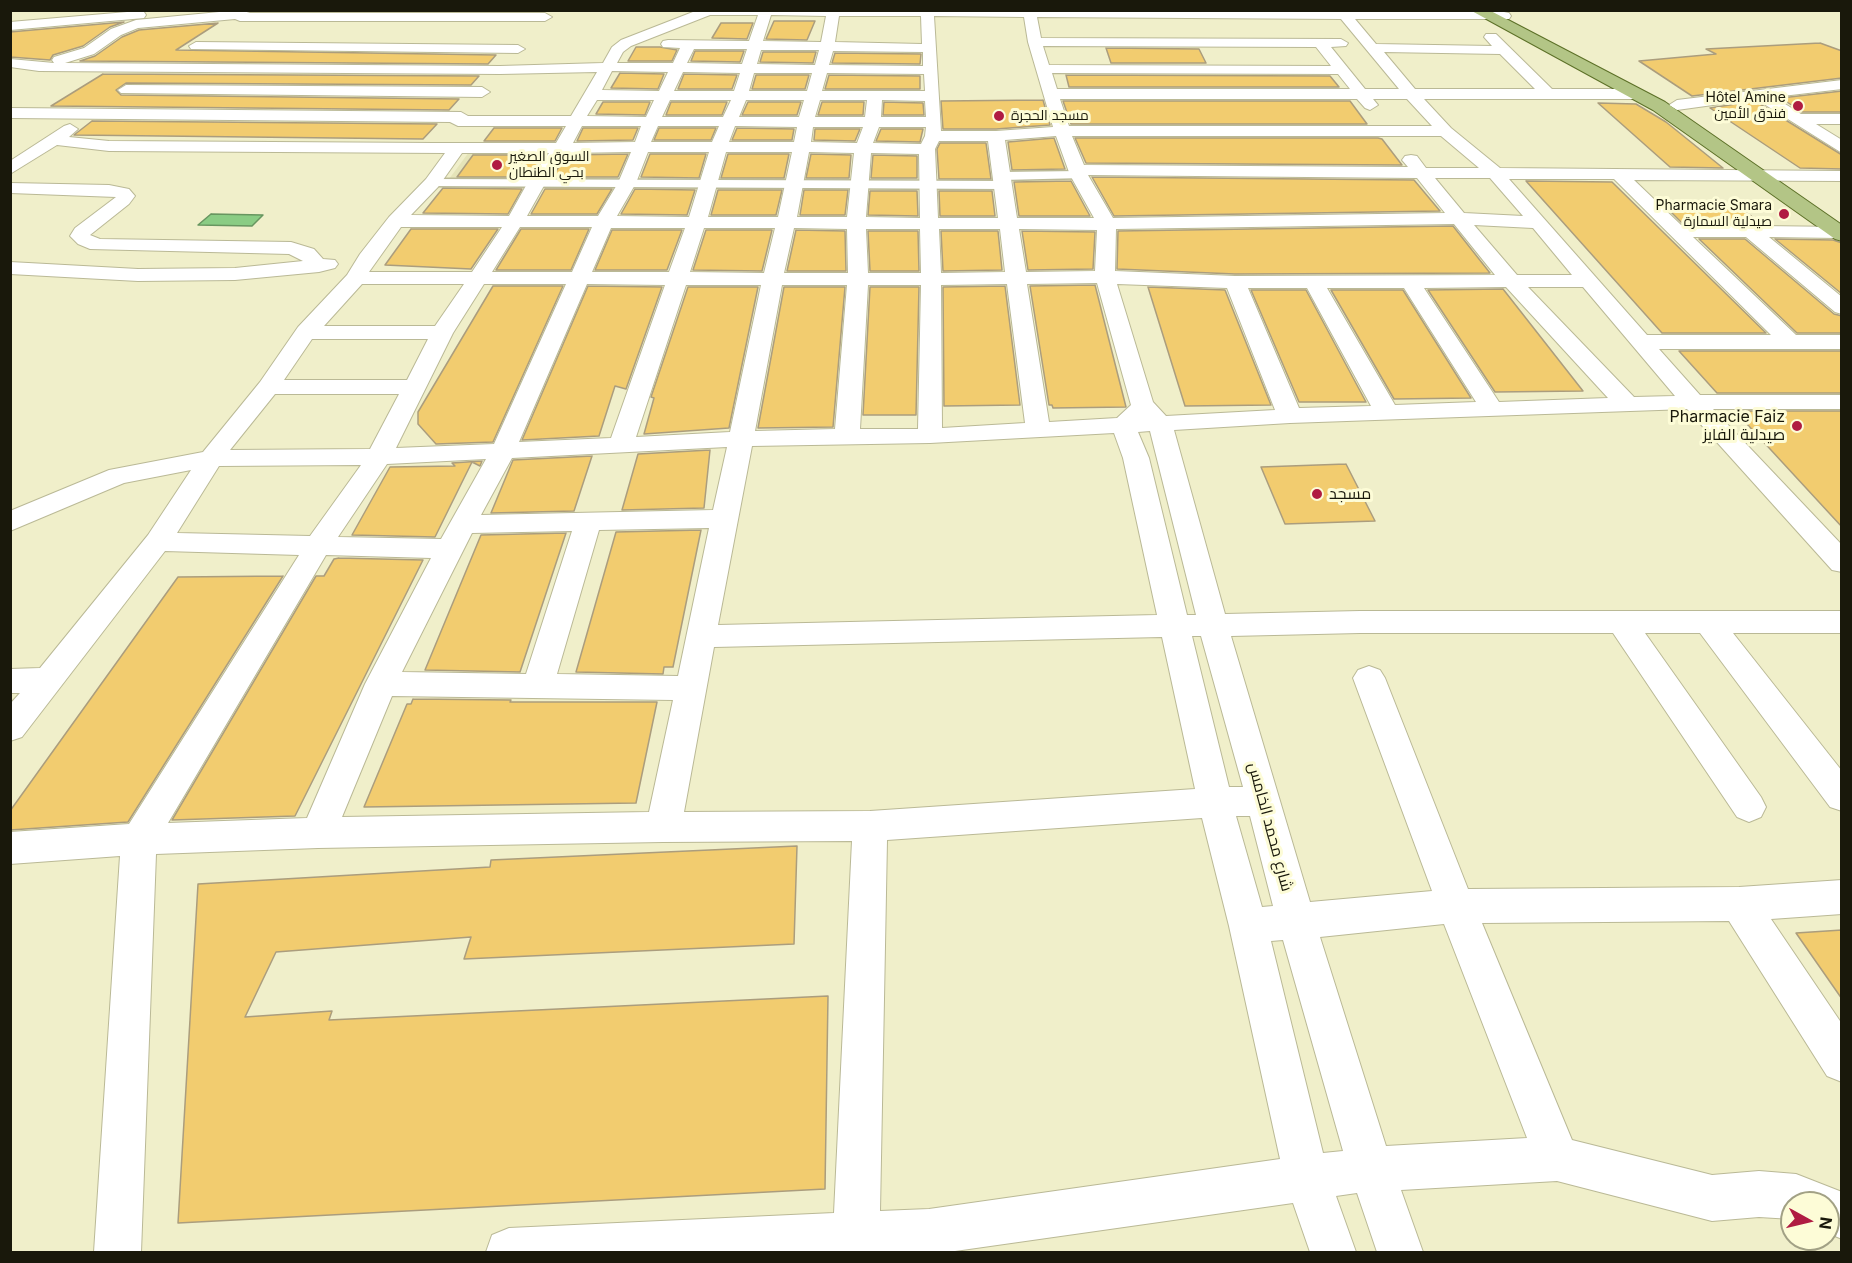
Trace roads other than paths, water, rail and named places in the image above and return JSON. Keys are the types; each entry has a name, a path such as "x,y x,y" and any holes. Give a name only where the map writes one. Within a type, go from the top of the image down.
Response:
{"main road":[{"path":"1484,19 1554,49 1659,106 1759,176 1840,227"},
{"path":"1484,19 1677,105 1786,176 1840,227"}],"street":[{"path":"10,39 18,39 38,10"},
{"path":"10,26 83,15 189,10"},
{"path":"117,1252 139,839 318,546 379,457 442,333 537,182 562,147 593,95 614,52 708,10 1030,12 1080,28 1115,28 1176,13 1443,13 1484,19 1505,50 1548,94"},
{"path":"663,827 692,688 723,519 795,184 800,147 826,46 832,11"},
{"path":"927,11 932,96 932,136 927,184 931,279 930,436"},
{"path":"621,444 710,183 719,146 732,122 765,12"},
{"path":"1030,12 1035,42 1062,131 1079,173 1107,224"},
{"path":"1176,13 1188,43"},
{"path":"1238,13 1257,43"},
{"path":"10,169 243,14"},
{"path":"10,74 89,51 116,32 136,24 243,14 548,14"},
{"path":"169,145 267,68 304,47 351,14"},
{"path":"302,146 381,69 447,14"},
{"path":"10,728 158,543 211,458 268,387 306,332 362,268 396,221 432,183 459,118 500,70 520,51 548,14"},
{"path":"1272,14 1292,44"},
{"path":"1344,14 1370,38 1410,93 1445,130 1494,172 1693,402 1842,563"},
{"path":"41,64 83,15"},
{"path":"1035,42 1080,28 1115,28 1188,43 1204,44 1321,44 1370,38 1505,50"},
{"path":"1204,44 1218,69"},
{"path":"1321,44 1391,130 1419,171 1457,218 1509,279 1628,405"},
{"path":"10,63 160,68 500,70 614,52 689,45 929,48"},
{"path":"318,833 381,684 462,524 504,450 604,222 627,183 652,120 689,45"},
{"path":"196,46 520,51"},
{"path":"614,52 677,69 931,70"},
{"path":"1044,69 1342,70"},
{"path":"1677,105 1842,84"},
{"path":"126,90 482,92"},
{"path":"1050,94 1635,94"},
{"path":"593,95 932,96"},
{"path":"1760,95 1841,148"},
{"path":"846,436 858,277 856,222 863,148 873,122 875,97"},
{"path":"12,114 208,114 873,122 932,136"},
{"path":"1797,119 1842,119"},
{"path":"55,140 109,146 863,148 932,136 1062,131 1445,130"},
{"path":"996,135 1038,429"},
{"path":"10,169 109,146"},
{"path":"432,183 861,185 1003,180 1079,173 1419,171 1842,176"},
{"path":"1617,173 1791,343"},
{"path":"10,188 110,190 123,193 126,196 123,200 80,236 97,245 283,247 307,253 319,266"},
{"path":"396,221 1107,224 1457,218 1538,223"},
{"name":"شارع محمد الخامس","path":"1107,224 1105,277 1142,418 1213,625 1296,920 1371,1169 1400,1252"},
{"path":"1676,231 1750,231 1840,227"},
{"path":"1750,231 1842,308"},
{"path":"10,268 138,275 224,274 319,266 478,278 1105,277 1235,282 1509,279 1588,281"},
{"path":"1410,281 1492,409"},
{"path":"1235,282 1290,416"},
{"path":"1314,282 1387,412"},
{"path":"306,332 442,333"},
{"path":"1641,342 1842,342"},
{"path":"268,387 414,387"},
{"path":"10,522 118,476 211,458 379,457 741,439 930,436 1038,429 1142,418 1290,416 1693,402 1842,402"},
{"path":"1142,418 1136,458 1215,802 1248,926 1307,1179 1333,1252"},
{"path":"462,524 723,519"},
{"path":"537,687 588,523"},
{"path":"158,543 449,549"},
{"path":"701,636 1360,622 1842,621"},
{"path":"1622,622 1749,807"},
{"path":"1708,622 1842,797"},
{"path":"1369,678 1456,906 1557,1159"},
{"path":"10,681 47,680"},
{"path":"381,684 692,688"},
{"path":"10,848 139,839 318,833 870,826 1215,802 1264,801"},
{"path":"856,1236 870,826"},
{"path":"1248,926 1456,906 1739,904 1842,897"},
{"path":"1739,904 1842,1061"},
{"path":"509,1252 856,1236 930,1242 1371,1169 1557,1159 1712,1198 1759,1194 1780,1196"}],"place":[{"name":"Hôtel Amine فندق الأمين","path":"1798,106"},
{"name":"مسجد الحجرة","path":"999,116"},
{"name":"السوق الصغير بحي الطنطان","path":"497,165"},
{"name":"Pharmacie Smara صيدلية السمارة","path":"1784,214"},
{"name":"Pharmacie Faiz صيدلية الفايز","path":"1797,426"},
{"name":"مسجد","path":"1317,494"}]}
